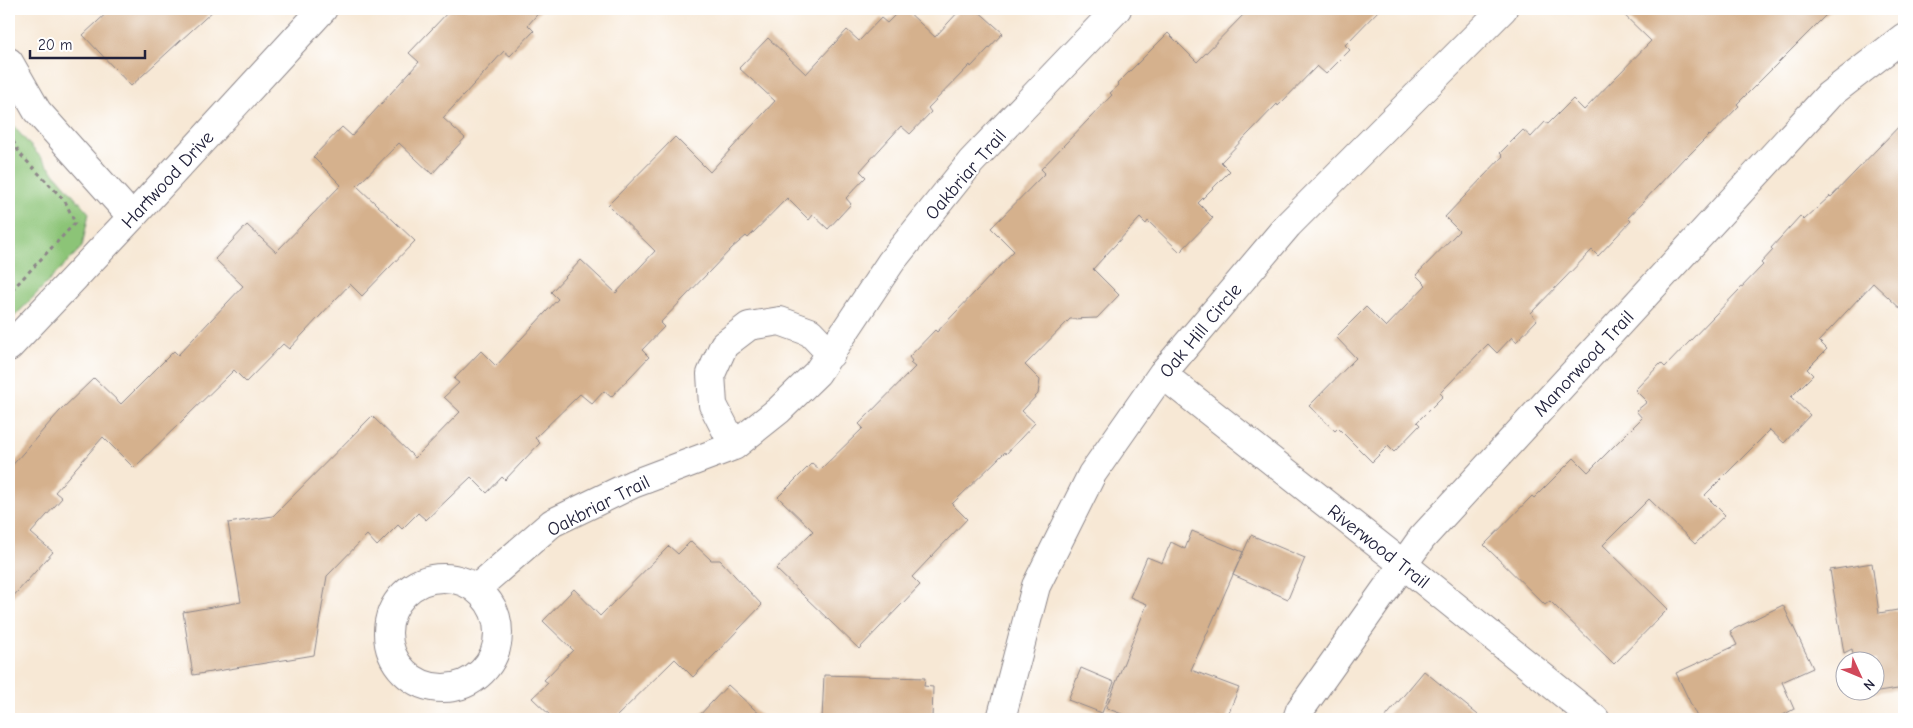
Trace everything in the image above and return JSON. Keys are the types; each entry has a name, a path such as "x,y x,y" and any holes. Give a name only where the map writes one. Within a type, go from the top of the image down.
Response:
{"street":[{"name":"Hartwood Drive","path":"9,346 132,218 323,9"},
{"name":"Oakbriar Trail","path":"477,588 552,524 633,484 734,446 778,410 817,373 891,262 971,162 1117,9"},
{"name":"Oak Hill Circle","path":"1001,719 1036,586 1092,474 1162,374 1288,225 1503,9"},
{"name":"Manorwood Trail","path":"1298,719 1300,710 1422,538 1829,95 1904,37"},
{"path":"9,62 37,111 132,218"},
{"path":"734,446 713,405 711,374 724,345 749,326 780,321 810,332 830,354"},
{"name":"Riverwood Trail","path":"1162,374 1595,719"},
{"path":"436,577 458,578 477,588 492,605 499,625 497,648 487,667 470,681 450,688 428,687 408,677 394,661 387,640 389,618 399,598 416,584 436,577"}],"path":[{"path":"9,134 20,154 65,201 75,223 9,293"}],"green space":[{"path":"9,121 89,213 82,247 9,322"}],"building":[{"path":"111,9 215,9 131,86 83,35"},
{"path":"451,9 542,9 528,25 534,31 510,56 504,51 443,118 465,138 432,174 399,143 357,186 415,241 362,296 350,284 289,349 283,344 246,382 234,370 134,468 103,437 55,492 62,498 31,533 53,552 9,601 9,469 59,412 94,378 121,404 174,351 178,355 243,286 215,259 247,225 276,252 341,185 313,157 342,127 352,136 419,62 409,53"},
{"path":"901,9 905,9 935,37 961,9 976,9 1003,33 928,108 931,112 910,134 901,126 860,171 866,177 846,198 851,204 828,229 813,215 809,220 787,198 748,238 746,236 732,248 660,323 664,327 642,350 649,357 611,397 604,391 592,404 580,394 535,438 540,443 505,480 502,477 487,493 471,477 426,520 418,513 402,529 398,525 377,546 367,535 327,576 314,655 193,675 183,612 241,602 228,523 273,516 372,416 415,458 460,412 444,397 459,383 454,379 481,351 496,366 558,299 551,292 581,260 616,293 655,251 608,205 675,137 710,172 775,101 739,68 768,38 806,74 847,30 859,41 881,18 887,23"},
{"path":"1249,9 1380,9 1345,45 1350,50 1326,74 1317,66 1221,162 1230,171 1198,203 1213,218 1180,252 1148,221 1146,224 1140,218 1093,269 1119,295 1097,318 1070,319 1025,365 1040,380 1038,394 1022,411 1035,423 1006,454 1005,452 952,504 967,519 912,577 920,585 859,649 776,569 813,531 778,497 812,463 820,470 863,428 859,424 915,367 910,363 912,361 909,357 935,330 937,332 1014,251 991,228 1045,173 1041,169 1112,95 1110,93 1119,85 1117,84 1168,33 1197,62"},
{"path":"1618,9 1832,9 1737,104 1739,106 1710,136 1685,157 1628,218 1631,221 1598,256 1592,250 1531,313 1537,320 1516,342 1512,337 1497,353 1488,344 1440,393 1443,396 1417,422 1420,425 1394,452 1388,446 1372,462 1338,428 1335,431 1309,406 1356,358 1336,337 1366,307 1386,327 1426,285 1416,275 1459,231 1445,217 1503,156 1500,153 1523,130 1531,137 1545,122 1548,124 1573,99 1584,110 1651,41"},
{"path":"1904,121 1904,312 1873,283 1819,341 1827,349 1807,369 1813,375 1791,397 1810,415 1784,443 1770,430 1705,495 1725,515 1695,544 1649,499 1603,545 1668,609 1614,664 1550,601 1545,605 1484,545 1532,496 1534,498 1574,458 1588,472 1642,418 1636,411 1647,402 1635,390 1661,363 1665,367 1763,265 1761,263 1773,250 1771,248 1800,216 1804,220 1831,197"},
{"path":"1192,531 1243,552 1191,670 1239,688 1226,719 1135,719 1106,708 1147,604 1130,597 1147,557 1162,563 1171,542 1185,549"},
{"path":"1251,535 1305,558 1288,599 1233,575"},
{"path":"691,541 711,560 720,560 762,605 693,677 675,659 614,719 554,719 532,698 548,683 544,680 573,650 543,621 574,589 600,616 669,546 678,554"},
{"path":"1872,563 1879,613 1904,609 1904,688 1886,691 1886,650 1843,650 1830,570"},
{"path":"1783,605 1813,668 1782,682 1794,709 1776,719 1698,719 1676,673 1737,645 1730,631"},
{"path":"1081,668 1114,682 1102,713 1068,700"},
{"path":"1424,671 1483,719 1384,719"},
{"path":"824,675 925,678 924,686 933,687 932,719 822,719"},
{"path":"728,685 765,719 696,719"}]}
